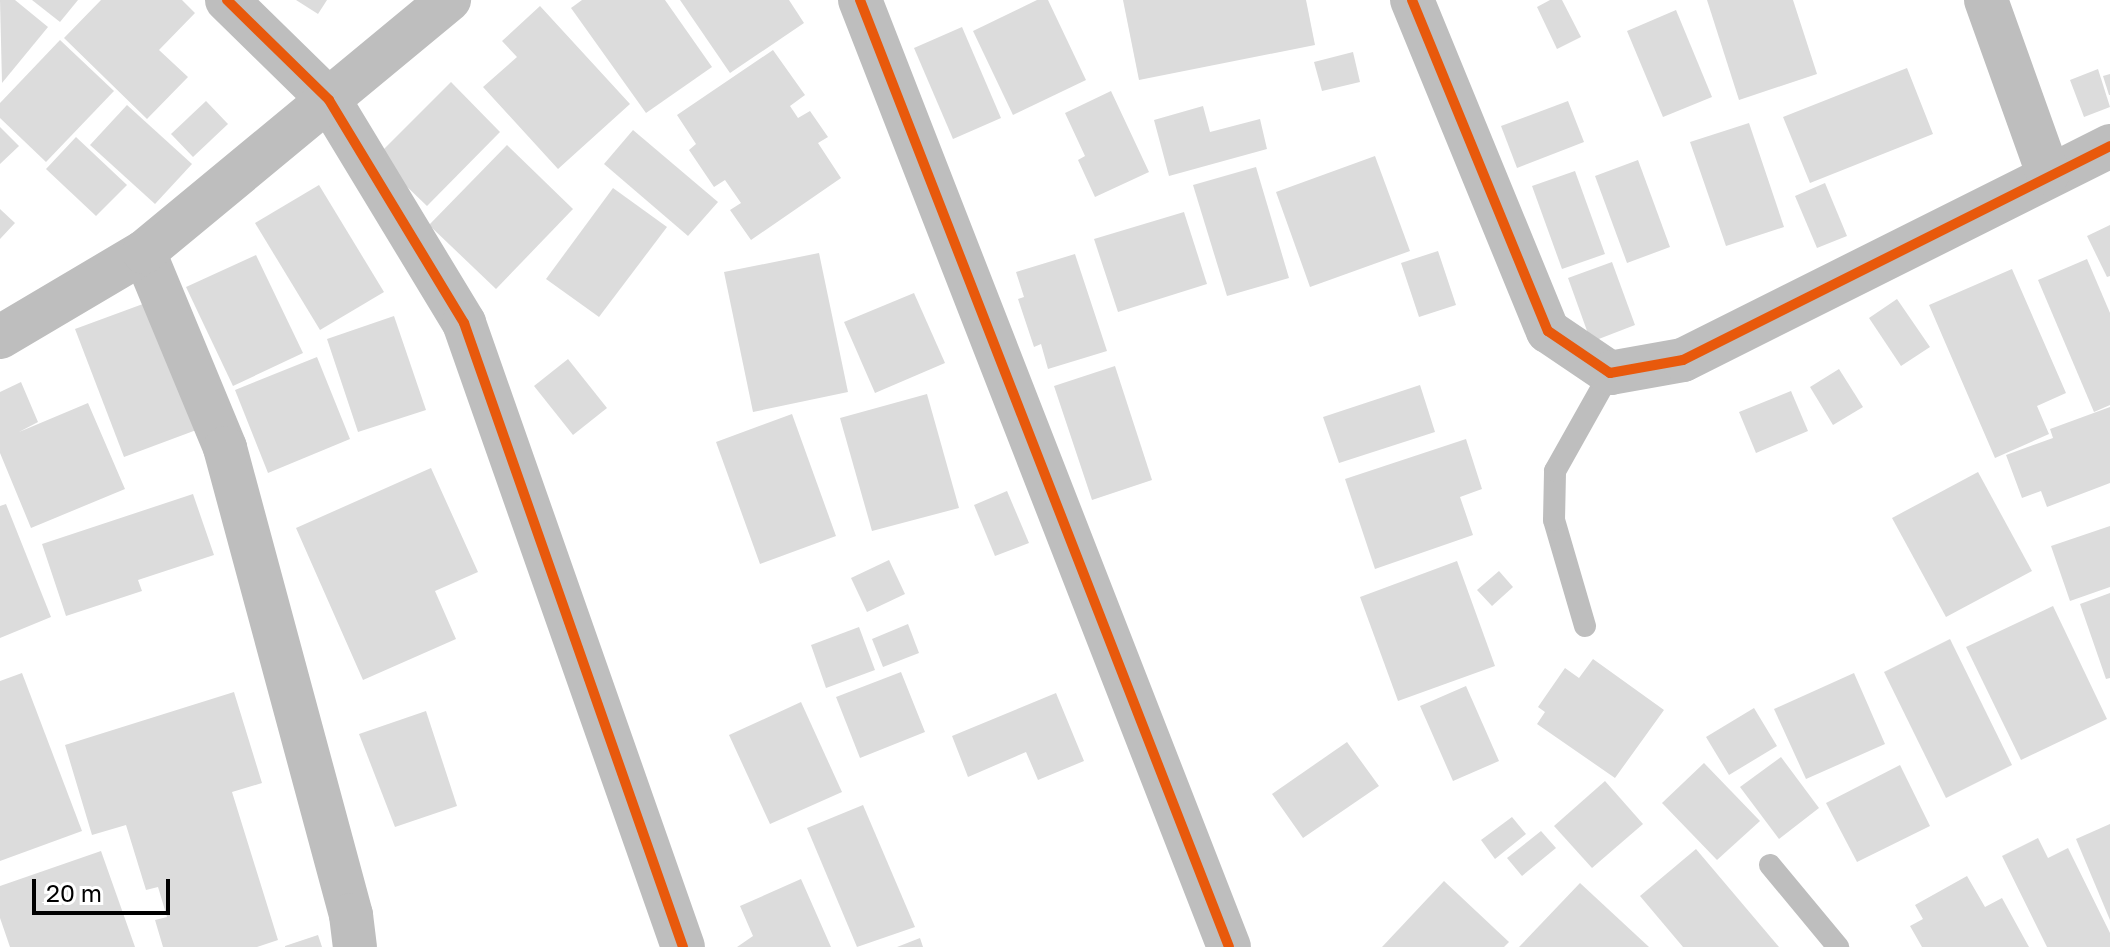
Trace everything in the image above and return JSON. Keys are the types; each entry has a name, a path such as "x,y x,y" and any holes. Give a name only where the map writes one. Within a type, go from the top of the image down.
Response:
{"street":[{"path":"227,0 329,100 464,323 683,947"},
{"path":"0,337 144,252 449,0"},
{"path":"860,0 1229,947"},
{"path":"1412,0 1548,331 1610,373 1683,360 2048,173 2110,146"},
{"path":"1986,0 2048,173"},
{"path":"144,252 225,448 351,915 355,947"}],"lane":[{"path":"1585,626 1554,520 1555,471 1610,373"},
{"path":"1770,865 1838,947"}],"building":[{"path":"0,0 15,0 48,27 2,83"},
{"path":"32,0 78,0 60,22"},
{"path":"101,0 182,0 195,13 159,50 188,77 147,119 64,38"},
{"path":"296,0 327,0 318,14"},
{"path":"582,0 665,0 712,67 646,113 571,8"},
{"path":"680,0 789,0 804,23 730,73"},
{"path":"1037,0 1048,0 1086,80 1013,115 973,31"},
{"path":"1123,0 1306,0 1315,45 1139,80"},
{"path":"1550,0 1562,0 1581,37 1557,49 1537,7"},
{"path":"1707,0 1793,0 1817,74 1739,100"},
{"path":"540,6 630,104 558,169 483,87 517,57 502,41"},
{"path":"1676,10 1712,97 1663,117 1627,31"},
{"path":"962,27 1001,118 953,139 914,48"},
{"path":"60,40 114,91 46,162 0,118 0,103"},
{"path":"773,50 805,95 790,106 798,118 810,111 828,137 818,143 841,178 751,240 730,210 741,203 725,180 714,187 689,150 696,144 677,115"},
{"path":"1353,52 1360,82 1322,91 1314,62"},
{"path":"1907,68 1933,134 1810,183 1783,117"},
{"path":"2098,69 2110,107 2084,117 2070,80"},
{"path":"2110,74 2110,95 2109,95 2103,76"},
{"path":"451,82 500,132 427,206 376,157"},
{"path":"1111,91 1149,172 1095,197 1078,160 1085,156 1065,113"},
{"path":"206,101 228,124 193,157 171,134"},
{"path":"1568,101 1584,142 1517,168 1501,126"},
{"path":"127,105 192,164 155,204 90,145"},
{"path":"1203,106 1210,132 1260,119 1267,149 1169,176 1154,120"},
{"path":"1749,123 1784,227 1726,246 1690,142"},
{"path":"0,127 19,146 0,164"},
{"path":"633,130 718,202 688,236 604,164"},
{"path":"76,137 127,185 96,216 46,169"},
{"path":"507,145 573,209 496,289 429,225"},
{"path":"1375,156 1410,251 1310,287 1276,192"},
{"path":"1638,160 1670,247 1627,263 1595,176"},
{"path":"1256,167 1289,278 1227,296 1193,185"},
{"path":"1575,171 1605,254 1562,269 1532,186"},
{"path":"1825,183 1847,236 1817,248 1795,196"},
{"path":"319,185 384,292 320,330 255,223"},
{"path":"613,188 667,227 599,317 546,279"},
{"path":"0,209 15,223 0,239"},
{"path":"1184,212 1207,284 1118,312 1094,239"},
{"path":"2110,225 2110,276 2107,277 2087,236"},
{"path":"1438,251 1456,305 1419,317 1401,263"},
{"path":"819,253 848,392 753,412 724,272"},
{"path":"1075,254 1107,351 1048,369 1041,344 1034,347 1018,299 1024,297 1016,272"},
{"path":"256,255 303,353 233,386 186,287"},
{"path":"2087,259 2110,313 2110,405 2094,412 2038,280"},
{"path":"1612,262 1635,325 1591,342 1568,278"},
{"path":"2012,269 2066,393 2037,406 2049,434 1995,458 1929,305"},
{"path":"914,293 945,363 875,393 844,322"},
{"path":"1897,299 1930,347 1901,366 1869,318"},
{"path":"151,301 199,429 124,457 75,329"},
{"path":"394,316 426,410 358,432 327,339"},
{"path":"317,357 350,439 268,473 235,390"},
{"path":"568,359 607,408 573,435 534,386"},
{"path":"1115,366 1152,480 1092,500 1054,386"},
{"path":"1839,369 1863,407 1833,425 1810,387"},
{"path":"21,382 38,422 19,432 88,403 125,489 31,528 0,453 0,392"},
{"path":"1420,385 1435,432 1339,463 1323,417"},
{"path":"1791,391 1808,431 1756,453 1739,412"},
{"path":"927,394 959,508 872,531 840,418"},
{"path":"2110,407 2110,483 2047,507 2041,491 2022,498 2006,455 2053,438 2050,429"},
{"path":"792,414 836,536 760,564 716,442"},
{"path":"1466,439 1482,489 1460,497 1473,535 1375,569 1345,479"},
{"path":"431,468 478,572 435,591 456,639 363,680 296,528"},
{"path":"1978,472 2032,571 1946,617 1892,518"},
{"path":"1007,491 1029,543 995,556 974,505"},
{"path":"193,494 214,555 138,580 142,591 66,616 42,544"},
{"path":"6,504 51,617 0,638 0,506"},
{"path":"2110,526 2110,587 2070,601 2051,546"},
{"path":"889,560 905,594 867,612 851,578"},
{"path":"1457,561 1495,666 1398,701 1360,597"},
{"path":"1499,571 1513,587 1492,606 1477,590"},
{"path":"2110,593 2110,678 2106,679 2080,604"},
{"path":"2053,606 2107,719 2021,760 1966,647"},
{"path":"908,624 919,653 883,667 872,639"},
{"path":"859,627 875,670 826,688 811,645"},
{"path":"1950,639 2012,765 1946,798 1884,672"},
{"path":"1593,659 1664,710 1615,778 1537,724 1545,712 1538,707 1565,668 1579,678"},
{"path":"901,672 925,732 860,758 836,697"},
{"path":"22,673 82,831 0,861 0,681"},
{"path":"1854,673 1885,744 1806,779 1774,709"},
{"path":"1466,686 1499,761 1453,781 1420,706"},
{"path":"234,692 262,783 232,792 278,940 257,947 163,947 155,920 167,917 158,887 146,890 126,825 92,835 65,745"},
{"path":"1056,693 1084,761 1038,780 1026,752 968,777 952,736"},
{"path":"801,702 842,792 770,824 729,735"},
{"path":"1754,708 1777,746 1729,775 1706,737"},
{"path":"426,711 457,806 395,827 359,734"},
{"path":"1347,742 1379,786 1303,838 1272,794"},
{"path":"1781,757 1819,808 1779,839 1740,787"},
{"path":"1704,763 1760,821 1717,860 1662,803"},
{"path":"1900,765 1930,826 1857,862 1826,803"},
{"path":"1605,781 1643,824 1592,868 1554,826"},
{"path":"863,805 915,927 857,947 807,828"},
{"path":"1512,817 1526,834 1495,859 1481,840"},
{"path":"2110,824 2110,920 2076,839"},
{"path":"1541,831 1556,848 1522,876 1507,858"},
{"path":"2038,838 2048,858 2068,848 2110,933 2110,947 2047,947 2002,856"},
{"path":"1696,849 1779,947 1683,947 1640,896"},
{"path":"101,851 135,947 10,947 0,918 0,886"},
{"path":"1967,876 1985,907 2002,898 2029,947 1922,947 1910,926 1923,919 1915,905"},
{"path":"801,879 831,947 737,947 753,936 740,906"},
{"path":"1444,881 1509,942 1504,947 1382,947"},
{"path":"1580,883 1649,947 1519,947"},
{"path":"318,935 322,947 285,947 285,946"},
{"path":"920,938 923,947 897,947"}],"cycle path":[{"path":"227,0 329,100 464,323 683,947"},
{"path":"860,0 1229,947"},
{"path":"1412,0 1548,331 1610,373 1683,360 2110,146"}]}
